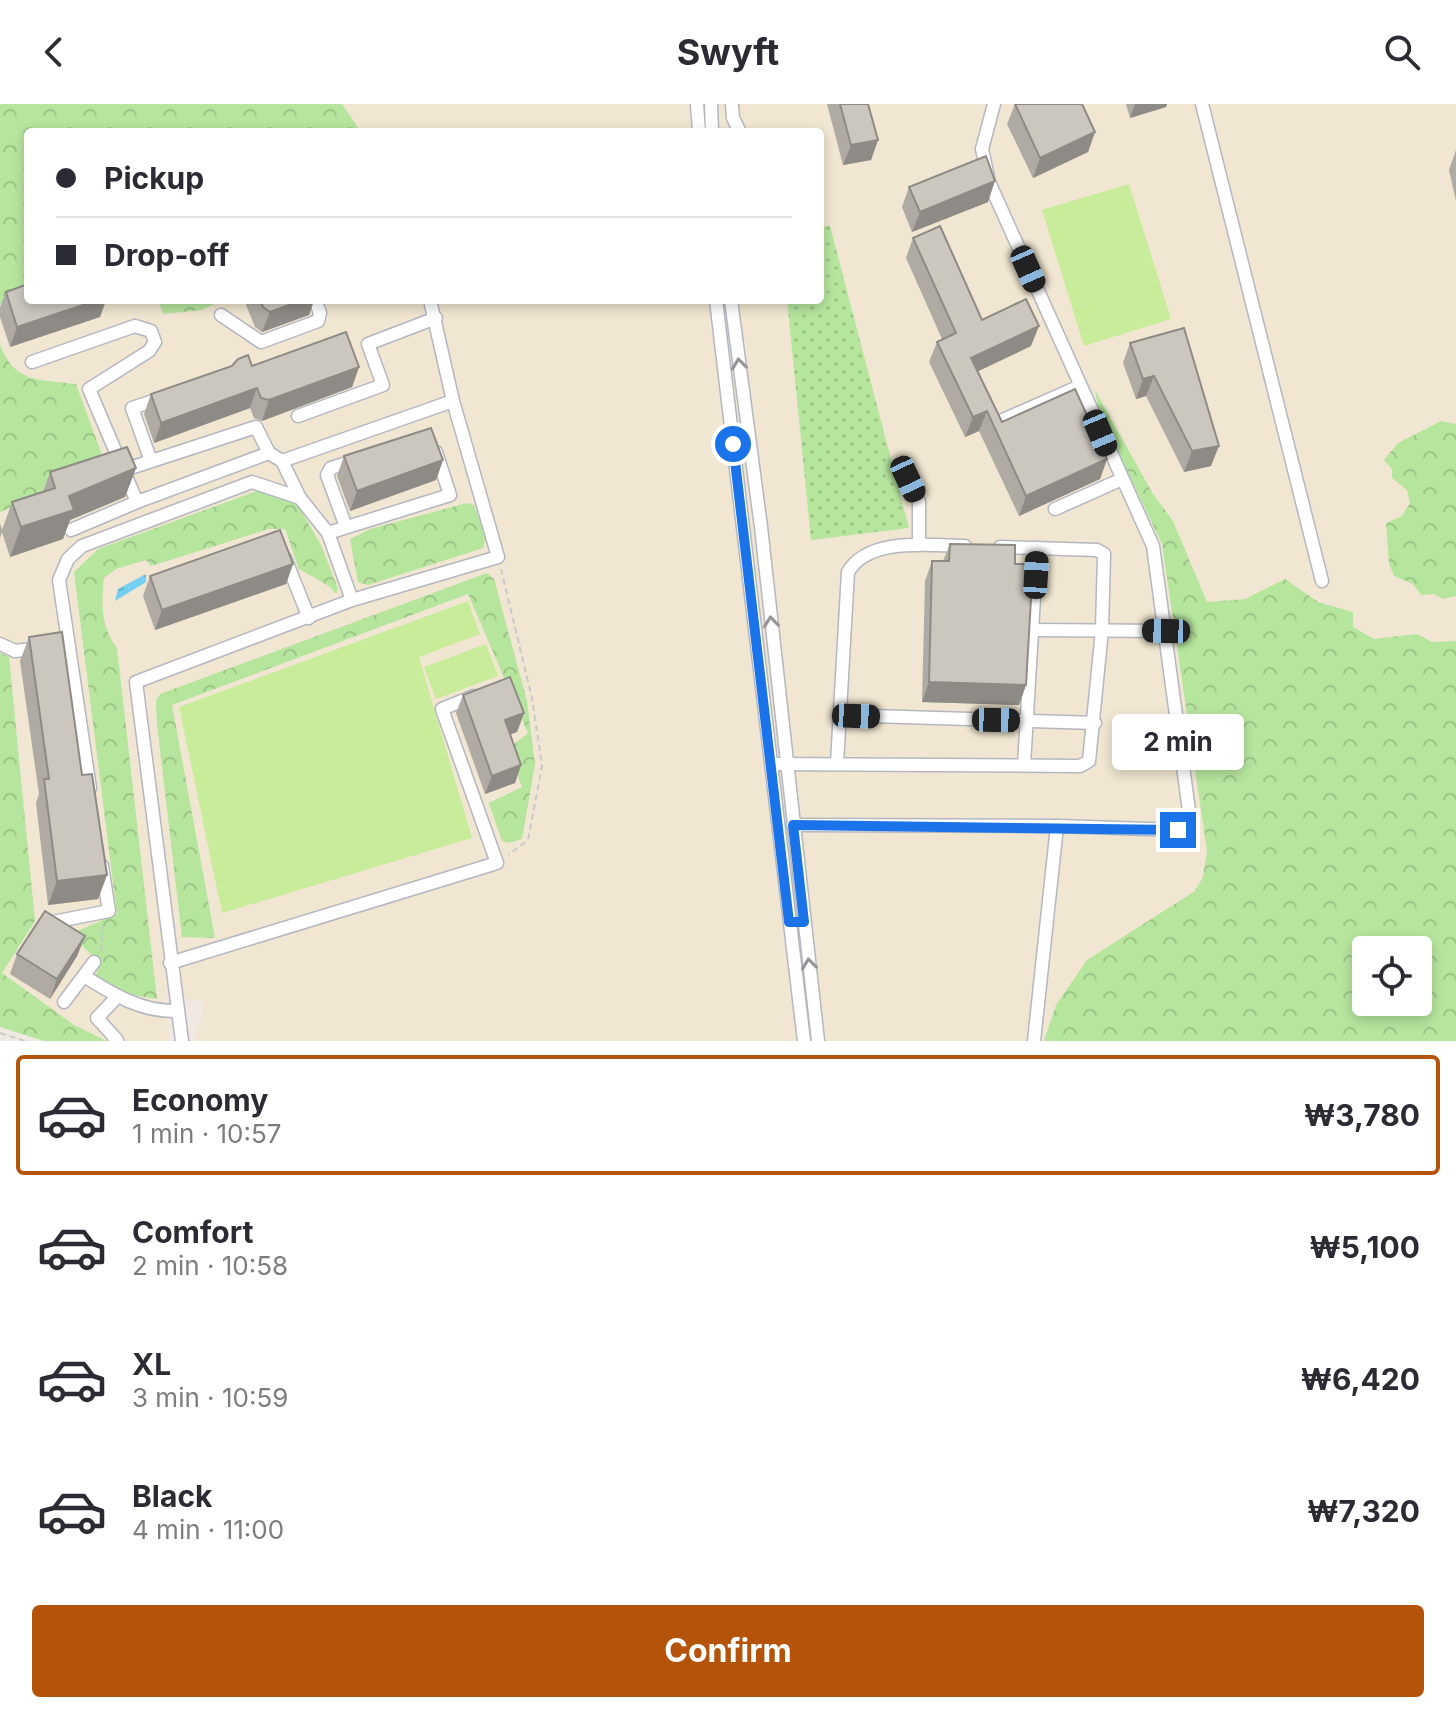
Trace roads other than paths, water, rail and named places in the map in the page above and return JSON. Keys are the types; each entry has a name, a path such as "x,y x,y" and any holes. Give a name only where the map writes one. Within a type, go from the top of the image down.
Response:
{"street":[{"path":"697,104 699,128"},
{"path":"711,104 712,128"},
{"path":"732,104 733,118 738,128"},
{"path":"793,825 1057,826 1178,830 1186,827 1190,818 1153,546 1120,480 989,182 982,149 994,104"},
{"path":"1202,104 1322,581"},
{"path":"221,315 261,342 318,321 320,313 317,304"},
{"path":"182,1041 136,682 352,600 498,557 476,489 431,304"},
{"path":"716,304 804,1041"},
{"path":"732,304 818,1041"},
{"path":"298,416 383,385 368,344 436,318"},
{"path":"32,362 135,326 151,331 155,342 149,351 89,389 137,502"},
{"path":"996,423 1080,386"},
{"path":"151,461 132,408 177,393"},
{"path":"282,461 453,401"},
{"path":"124,470 256,427 269,453 282,461 300,498 328,533 352,600"},
{"path":"433,441 450,495"},
{"path":"71,530 269,453"},
{"path":"346,527 327,475 331,468 370,455"},
{"path":"737,473 753,471"},
{"path":"908,479 919,502 919,544"},
{"path":"1055,509 1120,480"},
{"path":"92,802 59,580 68,559 82,546 252,482 300,498"},
{"path":"328,533 476,489"},
{"path":"837,763 848,572 864,553 919,544 978,546"},
{"path":"281,547 309,618"},
{"path":"772,764 1080,766 1089,761 1102,630 1104,554 1097,550 993,547"},
{"path":"1024,765 1037,548"},
{"path":"1032,630 1166,631"},
{"path":"0,644 15,651 67,646"},
{"path":"170,963 497,863 442,709 490,689"},
{"path":"839,715 1095,723"},
{"path":"1034,1041 1057,826"},
{"path":"53,922 109,911 99,849"},
{"path":"789,922 804,922"},
{"path":"64,1002 94,962"},
{"path":"84,976 117,997 157,1012 177,1011"},
{"path":"117,997 97,1018 117,1040"}],"water":[{"path":"146,574 146,582 115,601 118,589"}]}
